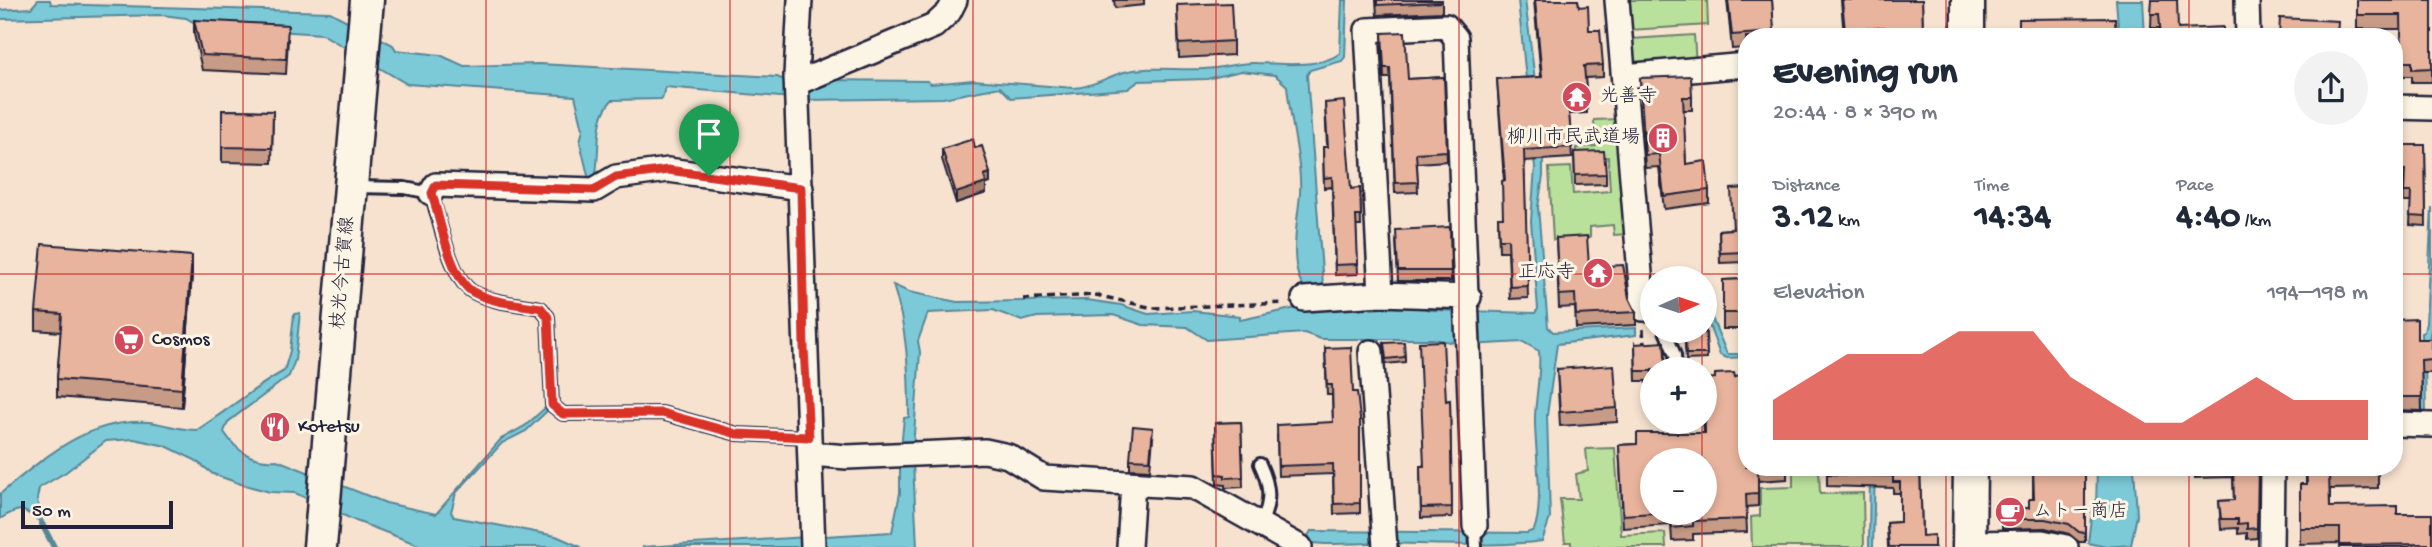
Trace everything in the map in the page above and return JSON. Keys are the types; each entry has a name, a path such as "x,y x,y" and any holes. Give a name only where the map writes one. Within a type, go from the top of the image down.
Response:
{"main road":[{"name":"枝光今古賀線","path":"320,547 368,0"},
{"path":"1968,0 1968,28"},
{"path":"1969,545 1970,476"}],"street":[{"path":"800,0 798,85 812,541"},
{"path":"798,85 804,80 934,26 949,12 955,0"},
{"path":"1617,0 1642,266"},
{"path":"2247,0 2248,28"},
{"path":"1381,294 1367,30 1446,26 1456,38 1469,302 1476,537"},
{"path":"1624,76 1738,66"},
{"path":"2403,107 2432,108"},
{"path":"432,193 436,185 594,190 616,177 668,170 801,188"},
{"path":"1313,298 1381,294 1469,302"},
{"path":"1370,352 1384,547"},
{"path":"2403,424 2432,425"},
{"path":"810,445 846,457 985,451 1008,456 1044,478 1193,487 1300,547"},
{"path":"2271,547 2272,476"},
{"path":"1129,547 1133,484"},
{"path":"1969,545 2042,542 2066,547"}],"lane":[{"path":"351,187 405,188 432,193 459,280 471,291 495,300 541,308 548,317 552,405 563,414 662,413 737,434 810,445"},
{"path":"1260,464 1270,487 1269,506 1261,525"}],"path":[{"path":"1023,299 1096,295 1153,308 1297,303 1313,298"},
{"path":"1645,355 1646,343"}],"green space":[{"path":"1629,0 1707,0 1708,25 1630,30"},
{"path":"1694,35 1696,66 1633,70 1631,39"},
{"path":"1619,119 1627,234 1614,235 1613,225 1590,227 1590,237 1553,240 1549,168 1571,167 1573,194 1610,191 1608,157 1576,159 1576,148 1596,146 1594,120"},
{"path":"1615,448 1621,535 1665,533 1666,547 1571,547 1571,542 1565,542 1560,499 1579,499 1576,474 1588,471 1586,449"},
{"path":"1793,476 1819,476 1820,494 1863,493 1864,547 1752,547 1751,517 1760,516 1760,488 1793,487"}],"water":[{"path":"38,0 50,0 51,4 330,12 393,45 396,50 440,55 464,66 539,64 777,77 792,83 791,98 665,87 662,99 612,100 602,118 596,173 594,183 590,184 580,142 583,129 575,96 407,84 322,34 200,26 186,18 162,15 0,19 0,10 31,8"},
{"path":"1342,0 1347,0 1345,57 1342,61 1310,70 1307,75 1323,285 1320,289 1306,289 1297,270 1295,244 1300,194 1299,168 1287,86 1275,75 1241,71 1207,79 1139,81 1128,89 1011,98 1000,87 943,98 806,100 806,84 821,80 927,81 931,84 973,80 1074,88 1135,70 1204,69 1246,63 1300,64 1323,61 1340,53"},
{"path":"1518,0 1525,0 1543,145 1543,176 1538,207 1548,327 1553,332 1636,328 1636,335 1557,344 1547,415 1550,518 1542,541 1484,545 1304,542 1311,531 1527,533 1534,530 1539,505 1535,416 1539,351 1523,342 1468,345 1433,339 1321,339 1304,333 1207,340 1187,327 1143,325 1113,315 1037,317 1022,321 993,310 928,313 918,341 920,352 913,448 901,448 904,418 909,417 908,383 904,334 893,285 909,292 957,302 1087,300 1121,305 1148,314 1193,311 1240,316 1240,320 1325,302 1362,304 1372,309 1413,305 1431,310 1535,313 1538,309 1531,221 1535,168"},
{"path":"2116,0 2143,0 2145,28 2118,28"},
{"path":"2432,207 2432,325 2425,359 2426,416 2422,416 2421,333 2424,332 2426,323"},
{"path":"300,313 295,360 289,376 228,422 224,432 240,450 260,459 277,460 386,503 436,514 501,439 525,426 545,408 547,411 526,431 502,443 456,493 451,512 454,517 556,536 581,547 424,547 356,521 295,493 270,492 241,484 213,474 195,460 166,446 134,439 106,441 66,472 39,488 37,500 43,523 20,510 0,519 0,494 51,454 86,433 127,422 149,422 197,430 284,371 290,351 294,314"},
{"path":"1717,330 1727,354 1738,354 1738,357 1720,355 1716,343"},
{"path":"913,462 917,547 642,547 892,532 900,493 900,463"},
{"path":"1870,476 1875,476 1873,547 1869,547"},
{"path":"2097,476 2135,476 2137,515 2131,545 2106,547 2088,543 2092,509 2096,509"}],"building":[{"path":"1377,0 1442,0 1442,2 1377,5"},
{"path":"1535,0 1578,0 1579,7 1588,6 1589,30 1600,30 1603,65 1584,66 1587,101 1568,102 1572,147 1524,150 1528,286 1510,287 1508,239 1499,239 1498,217 1503,217 1502,181 1505,180 1497,79 1542,77"},
{"path":"1728,0 1772,0 1774,28 1738,28 1738,35 1732,35"},
{"path":"1842,0 1922,0 1923,28 1845,28"},
{"path":"2152,0 2177,0 2178,28 2160,28 2159,14 2151,14"},
{"path":"2357,0 2432,0 2432,68 2412,69 2412,62 2403,62 2401,15 2357,15"},
{"path":"1231,3 1233,41 1179,44 1177,5"},
{"path":"2115,18 2116,28 2019,28 2019,19"},
{"path":"2280,18 2338,21 2338,28 2279,28"},
{"path":"194,20 288,25 286,59 202,55"},
{"path":"1405,32 1408,79 1444,77 1447,151 1416,153 1418,182 1395,183 1390,68 1384,68 1382,33"},
{"path":"1691,76 1692,97 1683,97 1686,164 1706,161 1709,190 1664,196 1659,154 1645,155 1640,78"},
{"path":"1344,101 1351,189 1360,188 1361,216 1356,216 1358,264 1335,265 1332,177 1324,178 1323,147 1328,147 1325,103"},
{"path":"222,110 273,111 272,148 222,147"},
{"path":"973,139 975,148 982,146 990,173 984,175 986,183 956,193 942,149"},
{"path":"2403,145 2425,145 2426,217 2410,216 2411,192 2404,192"},
{"path":"1604,151 1606,174 1575,175 1574,152"},
{"path":"1731,189 1738,189 1738,252 1720,253 1719,230 1733,229"},
{"path":"1450,227 1451,271 1398,271 1396,230"},
{"path":"1587,236 1589,267 1623,265 1629,298 1636,312 1576,315 1575,294 1559,295 1556,238"},
{"path":"42,244 192,256 182,389 57,379 62,314 36,312"},
{"path":"1738,279 1738,313 1723,313 1723,280"},
{"path":"2417,319 2417,339 2432,339 2432,359 2421,360 2422,397 2403,397 2403,320"},
{"path":"1443,341 1446,401 1450,400 1452,507 1421,508 1420,466 1424,466 1419,342"},
{"path":"1404,342 1405,357 1386,359 1384,343"},
{"path":"1664,343 1665,357 1640,357 1640,371 1636,371 1635,344"},
{"path":"1686,343 1706,343 1707,354 1686,354"},
{"path":"1351,347 1353,392 1357,392 1360,419 1360,503 1334,504 1333,464 1278,466 1277,425 1333,422 1332,385 1327,385 1325,348"},
{"path":"1614,365 1617,408 1560,412 1557,369"},
{"path":"1734,373 1735,377 1738,376 1738,476 1758,476 1758,493 1746,494 1747,519 1717,520 1717,448 1640,448 1640,514 1623,515 1619,445 1637,444 1637,433 1717,434 1717,374"},
{"path":"1241,422 1243,477 1225,478 1225,475 1217,474 1215,423"},
{"path":"1133,426 1153,428 1150,460 1130,459"},
{"path":"1893,476 1920,476 1922,536 1934,535 1934,547 1889,547 1887,523 1900,522 1900,482 1893,482"},
{"path":"2033,476 2085,476 2085,533 2069,524 2045,519 2002,519 2002,510 2029,508 2029,499 2034,499"},
{"path":"2233,476 2258,476 2257,528 2247,529 2247,523 2238,524 2238,519 2221,519 2219,501 2234,500"},
{"path":"2307,476 2329,476 2330,507 2397,506 2397,514 2432,514 2432,547 2428,547 2428,544 2340,545 2340,528 2300,528 2300,484 2307,484"},
{"path":"1672,525 1693,525 1693,526 1672,528"}],"waterway":[{"path":"42,524 54,547"}],"place":[{"name":"光善寺","path":"1577,97"},
{"name":"柳川市民武道場","path":"1663,138"},
{"name":"正応寺","path":"1598,273"},
{"name":"Cosmos","path":"129,340"},
{"name":"Kotetsu","path":"275,427"},
{"name":"ムトー商店","path":"2010,512"}],"route":[{"path":"668,170 709,176 801,188 804,348 809,437 737,434 662,413 576,416 563,414 552,405 548,317 541,308 495,300 471,291 459,280 432,193 436,185 594,190 616,177 668,170"}]}
